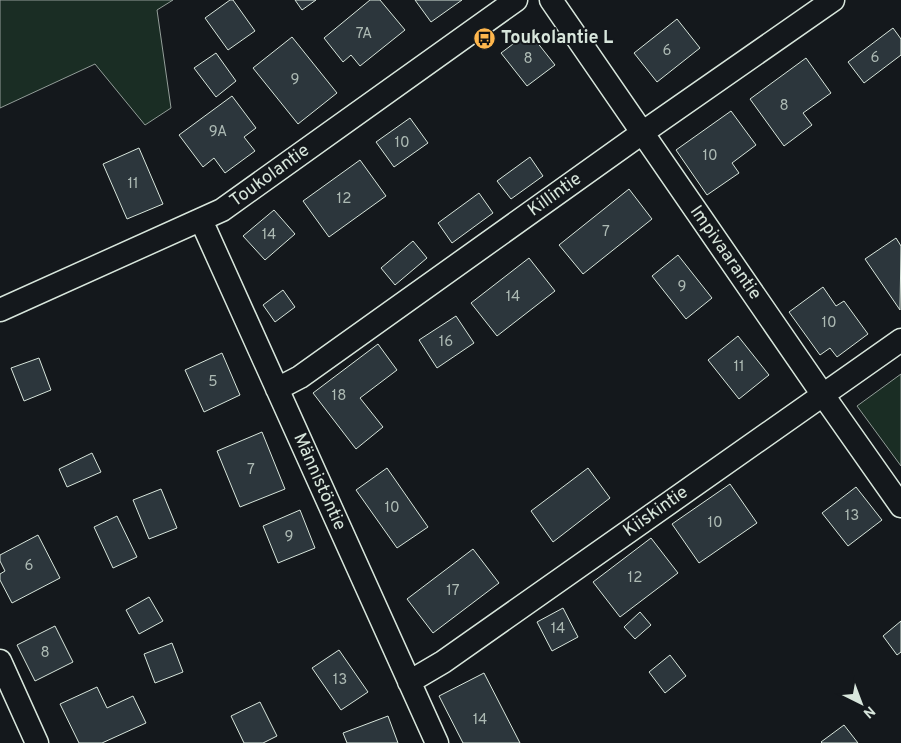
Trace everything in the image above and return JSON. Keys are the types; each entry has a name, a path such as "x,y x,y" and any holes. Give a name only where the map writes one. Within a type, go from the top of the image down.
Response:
{"street":[{"name":"Toukolantie","path":"0,310 222,210 516,0"},
{"name":"Impivaarantie","path":"551,0 901,506"},
{"name":"Killintie","path":"277,389 300,377 832,0"},
{"name":"Männistöntie","path":"201,220 437,743"},
{"name":"Kiiskintie","path":"409,682 443,662 901,340"},
{"path":"0,661 37,743"}],"green space":[{"path":"0,0 173,0 157,10 171,108 145,125 95,64 0,108"},
{"path":"901,374 901,466 857,406"}],"building":[{"path":"230,0 233,0 255,31 228,50 205,18"},
{"path":"295,0 316,0 302,10"},
{"path":"370,0 380,0 405,30 360,66 351,55 343,62 324,38"},
{"path":"415,0 462,0 431,22"},
{"path":"677,19 700,48 657,82 634,53"},
{"path":"893,28 901,39 901,55 864,83 848,62"},
{"path":"529,32 555,65 527,86 501,53"},
{"path":"292,37 337,93 298,124 253,68"},
{"path":"216,53 236,81 216,97 194,68"},
{"path":"806,58 831,93 803,113 812,125 784,146 750,99"},
{"path":"232,96 256,128 244,137 255,151 225,173 214,158 203,167 179,135"},
{"path":"731,111 756,145 732,163 739,173 707,195 676,150"},
{"path":"410,118 428,143 394,167 376,142"},
{"path":"139,148 163,204 127,219 103,164"},
{"path":"530,157 543,176 511,199 497,181"},
{"path":"360,160 386,196 329,237 303,201"},
{"path":"629,189 652,219 583,274 559,245"},
{"path":"479,193 493,213 452,243 438,223"},
{"path":"274,210 295,234 265,260 243,236"},
{"path":"896,238 901,246 900,310 865,259"},
{"path":"413,241 427,258 395,285 381,268"},
{"path":"678,255 712,298 686,319 652,276"},
{"path":"529,258 555,291 497,336 471,303"},
{"path":"823,287 836,306 844,301 868,334 837,357 830,348 820,355 789,312"},
{"path":"283,290 295,307 275,322 263,305"},
{"path":"456,316 474,343 437,368 419,340"},
{"path":"738,336 769,375 739,399 708,360"},
{"path":"378,344 397,370 360,398 383,427 356,449 313,393"},
{"path":"222,353 240,395 204,412 185,370"},
{"path":"39,358 51,390 24,401 11,368"},
{"path":"262,432 285,489 240,507 217,451"},
{"path":"92,453 101,472 67,487 59,469"},
{"path":"387,468 428,527 397,548 356,490"},
{"path":"588,468 610,498 553,542 531,511"},
{"path":"730,484 757,523 699,563 672,524"},
{"path":"856,487 882,520 848,546 822,513"},
{"path":"161,489 177,528 149,539 133,500"},
{"path":"300,510 315,548 278,563 263,526"},
{"path":"117,516 137,557 113,568 94,527"},
{"path":"38,535 60,578 12,603 0,580 0,574 5,571 0,561 0,555"},
{"path":"651,538 678,573 620,617 593,582"},
{"path":"473,549 499,583 433,633 407,599"},
{"path":"149,597 163,621 139,634 126,610"},
{"path":"563,608 578,637 552,651 537,622"},
{"path":"640,612 651,625 635,639 624,627"},
{"path":"901,621 901,652 897,655 883,636"},
{"path":"55,626 73,662 35,681 17,645"},
{"path":"172,643 183,672 155,683 144,654"},
{"path":"339,650 368,692 341,710 312,668"},
{"path":"670,655 686,676 665,693 649,672"},
{"path":"484,673 520,743 463,743 439,696"},
{"path":"97,687 107,708 133,696 146,723 102,743 79,743 60,704"},
{"path":"260,702 277,736 263,743 244,743 231,716"},
{"path":"388,716 398,743 347,743 343,733"},
{"path":"844,725 858,743 821,742"}],"place":[{"name":"Toukolantie L","path":"485,38"}]}
